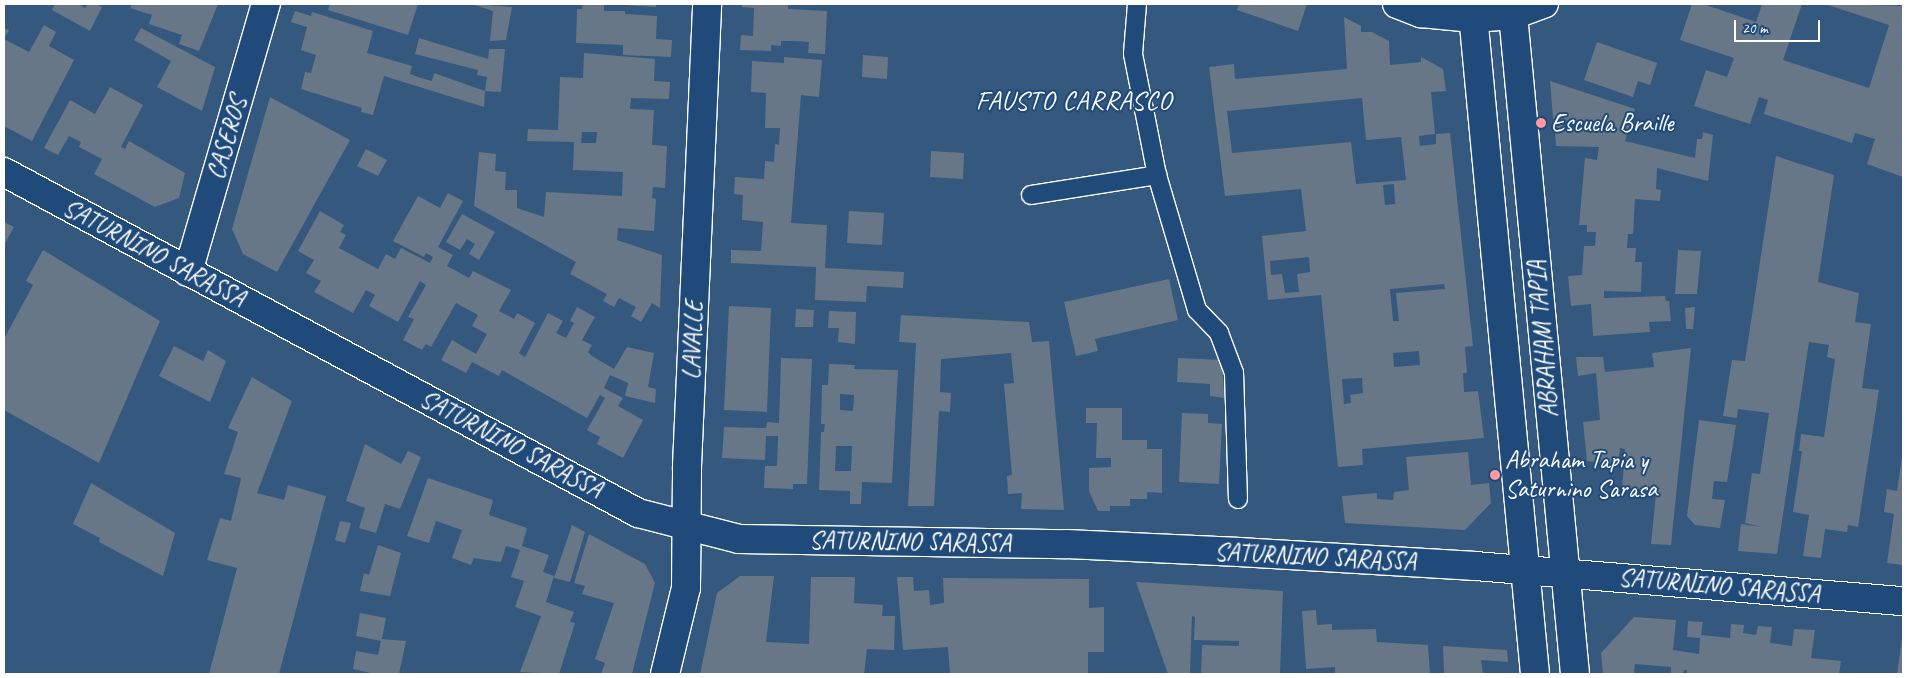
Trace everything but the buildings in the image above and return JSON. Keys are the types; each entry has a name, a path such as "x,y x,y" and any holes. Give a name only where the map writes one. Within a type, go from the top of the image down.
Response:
{"street":[{"name":"CASEROS","path":"188,272 266,4"},
{"name":"LAVALLE","path":"665,674 686,588 707,4"},
{"path":"1397,4 1421,13 1512,10 1544,4"},
{"name":"ABRAHAM TAPIA","path":"1512,10 1575,674"},
{"name":"ABRAHAM TAPIA","path":"1473,11 1535,674"},
{"name":"SATURNINO SARASSA","path":"4,172 638,513 739,539 1066,544 1524,570 1903,601"}],"lane":[{"path":"1137,4 1133,54 1157,175 1197,310 1219,333 1234,373 1238,499"},
{"path":"1031,195 1157,175"}],"place":[{"name":"Escuela Braille","path":"1541,123"},
{"name":"Abraham Tapia y Saturnino Sarasa","path":"1495,475"}],"district":[{"name":"FAUSTO CARRASCO","path":"1074,101"}]}
